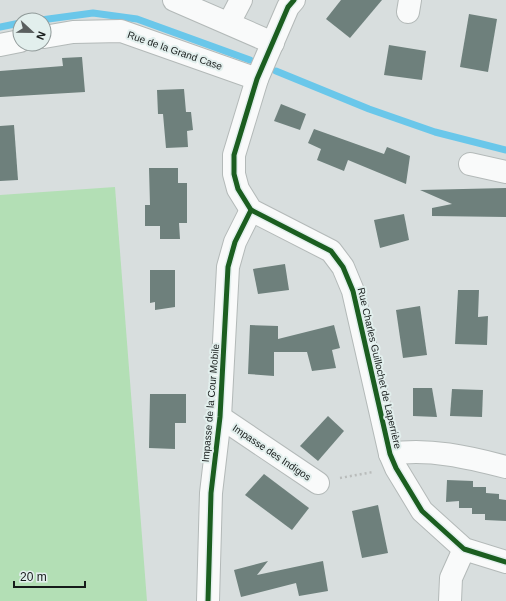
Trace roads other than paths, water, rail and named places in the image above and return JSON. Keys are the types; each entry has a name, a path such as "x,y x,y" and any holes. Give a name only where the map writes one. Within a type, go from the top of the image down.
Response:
{"street":[{"path":"174,0 273,43"},
{"path":"229,24 241,0"},
{"name":"Rue Charles Guillochet de Laperrière","path":"294,0 288,7 257,79 234,156 234,174 238,188 251,210 267,220 294,231 331,251 343,267 353,291 393,461 422,511 464,549 506,562"},
{"name":"Rue de la Grand Case","path":"52,36 73,32 121,31 257,79"},
{"path":"0,45 12,43"},
{"path":"470,164 506,172"},
{"name":"Impasse de la Cour Mobile","path":"208,601 211,493 220,417 228,267 235,242 251,210"},
{"name":"Impasse des Indigos","path":"220,417 318,483"},
{"path":"393,461 401,452 446,453 506,467"},
{"path":"450,601 451,578 464,549"}],"waterway":[{"path":"52,19 93,13 137,19 250,60"},
{"path":"0,27 12,25"},
{"path":"276,71 369,109 435,132 506,150"}]}
